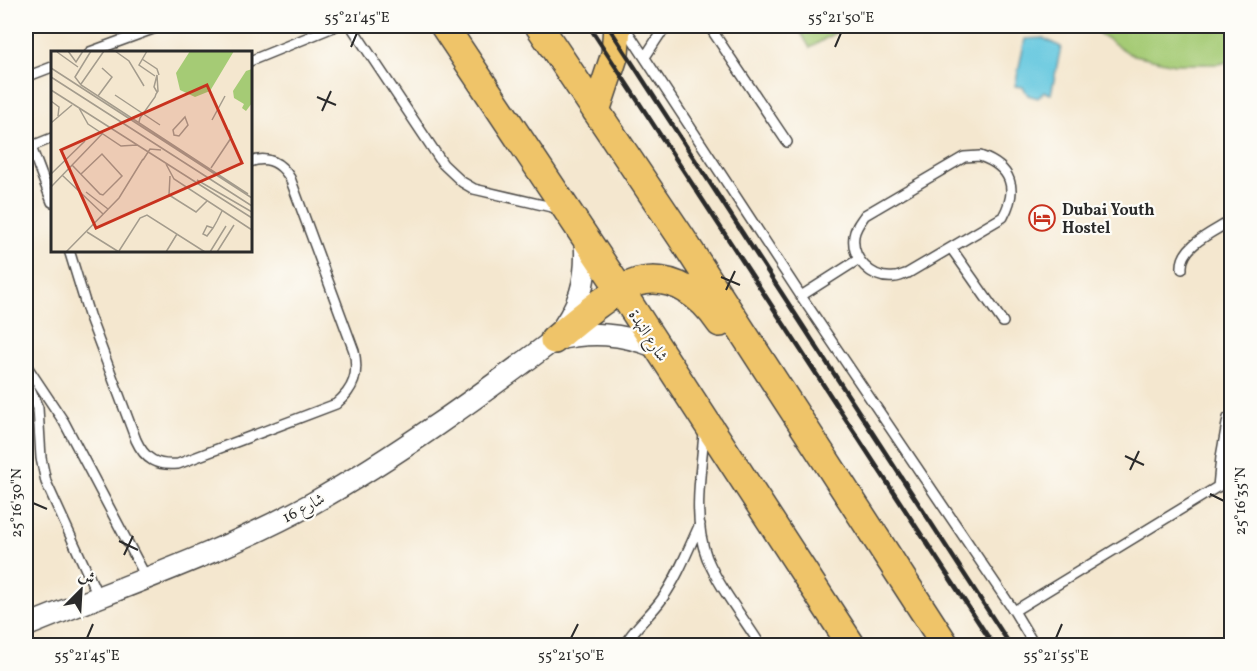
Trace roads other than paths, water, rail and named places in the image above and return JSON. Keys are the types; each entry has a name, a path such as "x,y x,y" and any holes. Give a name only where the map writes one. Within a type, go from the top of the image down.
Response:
{"main road":[{"name":"شارع النهدة","path":"444,26 621,291 852,645"},
{"path":"539,26 946,645"},
{"path":"596,111 615,54 617,26"},
{"path":"554,340 588,312 638,282 672,283 702,300 714,314 888,579 946,645"},
{"path":"815,590 873,645"}],"street":[{"name":"شارع 16","path":"26,626 212,551 313,502 417,437 554,340 578,304 587,261 585,239"},
{"name":"شارع 16","path":"554,340 574,335 605,334 636,339 656,346"}],"lane":[{"path":"109,49 161,26"},
{"path":"252,60 336,26"},
{"path":"624,26 801,296 1035,645"},
{"path":"645,26 663,26"},
{"path":"645,57 660,34 670,26"},
{"path":"709,26 787,142"},
{"path":"353,27 442,164 462,183 487,193 566,210"},
{"path":"26,77 51,67"},
{"path":"51,138 28,148 51,200"},
{"path":"980,156 995,161 1006,172 1012,187 1011,203 1003,217 951,248 908,273 895,277 881,276 868,270 859,259 854,248 854,236 865,215 964,157 980,156"},
{"path":"70,252 136,440 142,452 152,461 164,466 178,465 336,404 352,387 357,363 354,351 290,178 285,169 268,159 252,161"},
{"path":"1182,269 1184,254 1191,247 1232,220"},
{"path":"951,248 1003,322"},
{"path":"801,296 859,259"},
{"path":"26,365 64,422 146,577"},
{"path":"26,380 38,408 41,458 46,482 98,596"},
{"path":"1218,487 1228,418"},
{"path":"705,422 700,484 700,524 707,557 715,575 761,645"},
{"path":"1014,611 1232,478"},
{"path":"624,645 634,628 652,612 663,598 700,524"}],"water":[{"path":"1043,38 1061,47 1051,94 1044,92 1038,98 1028,95 1023,87 1015,86 1025,39"}],"railway":[{"path":"589,26 994,646"},
{"path":"608,26 1011,646"}],"place":[{"name":"Dubai Youth Hostel","path":"1042,218"}]}
